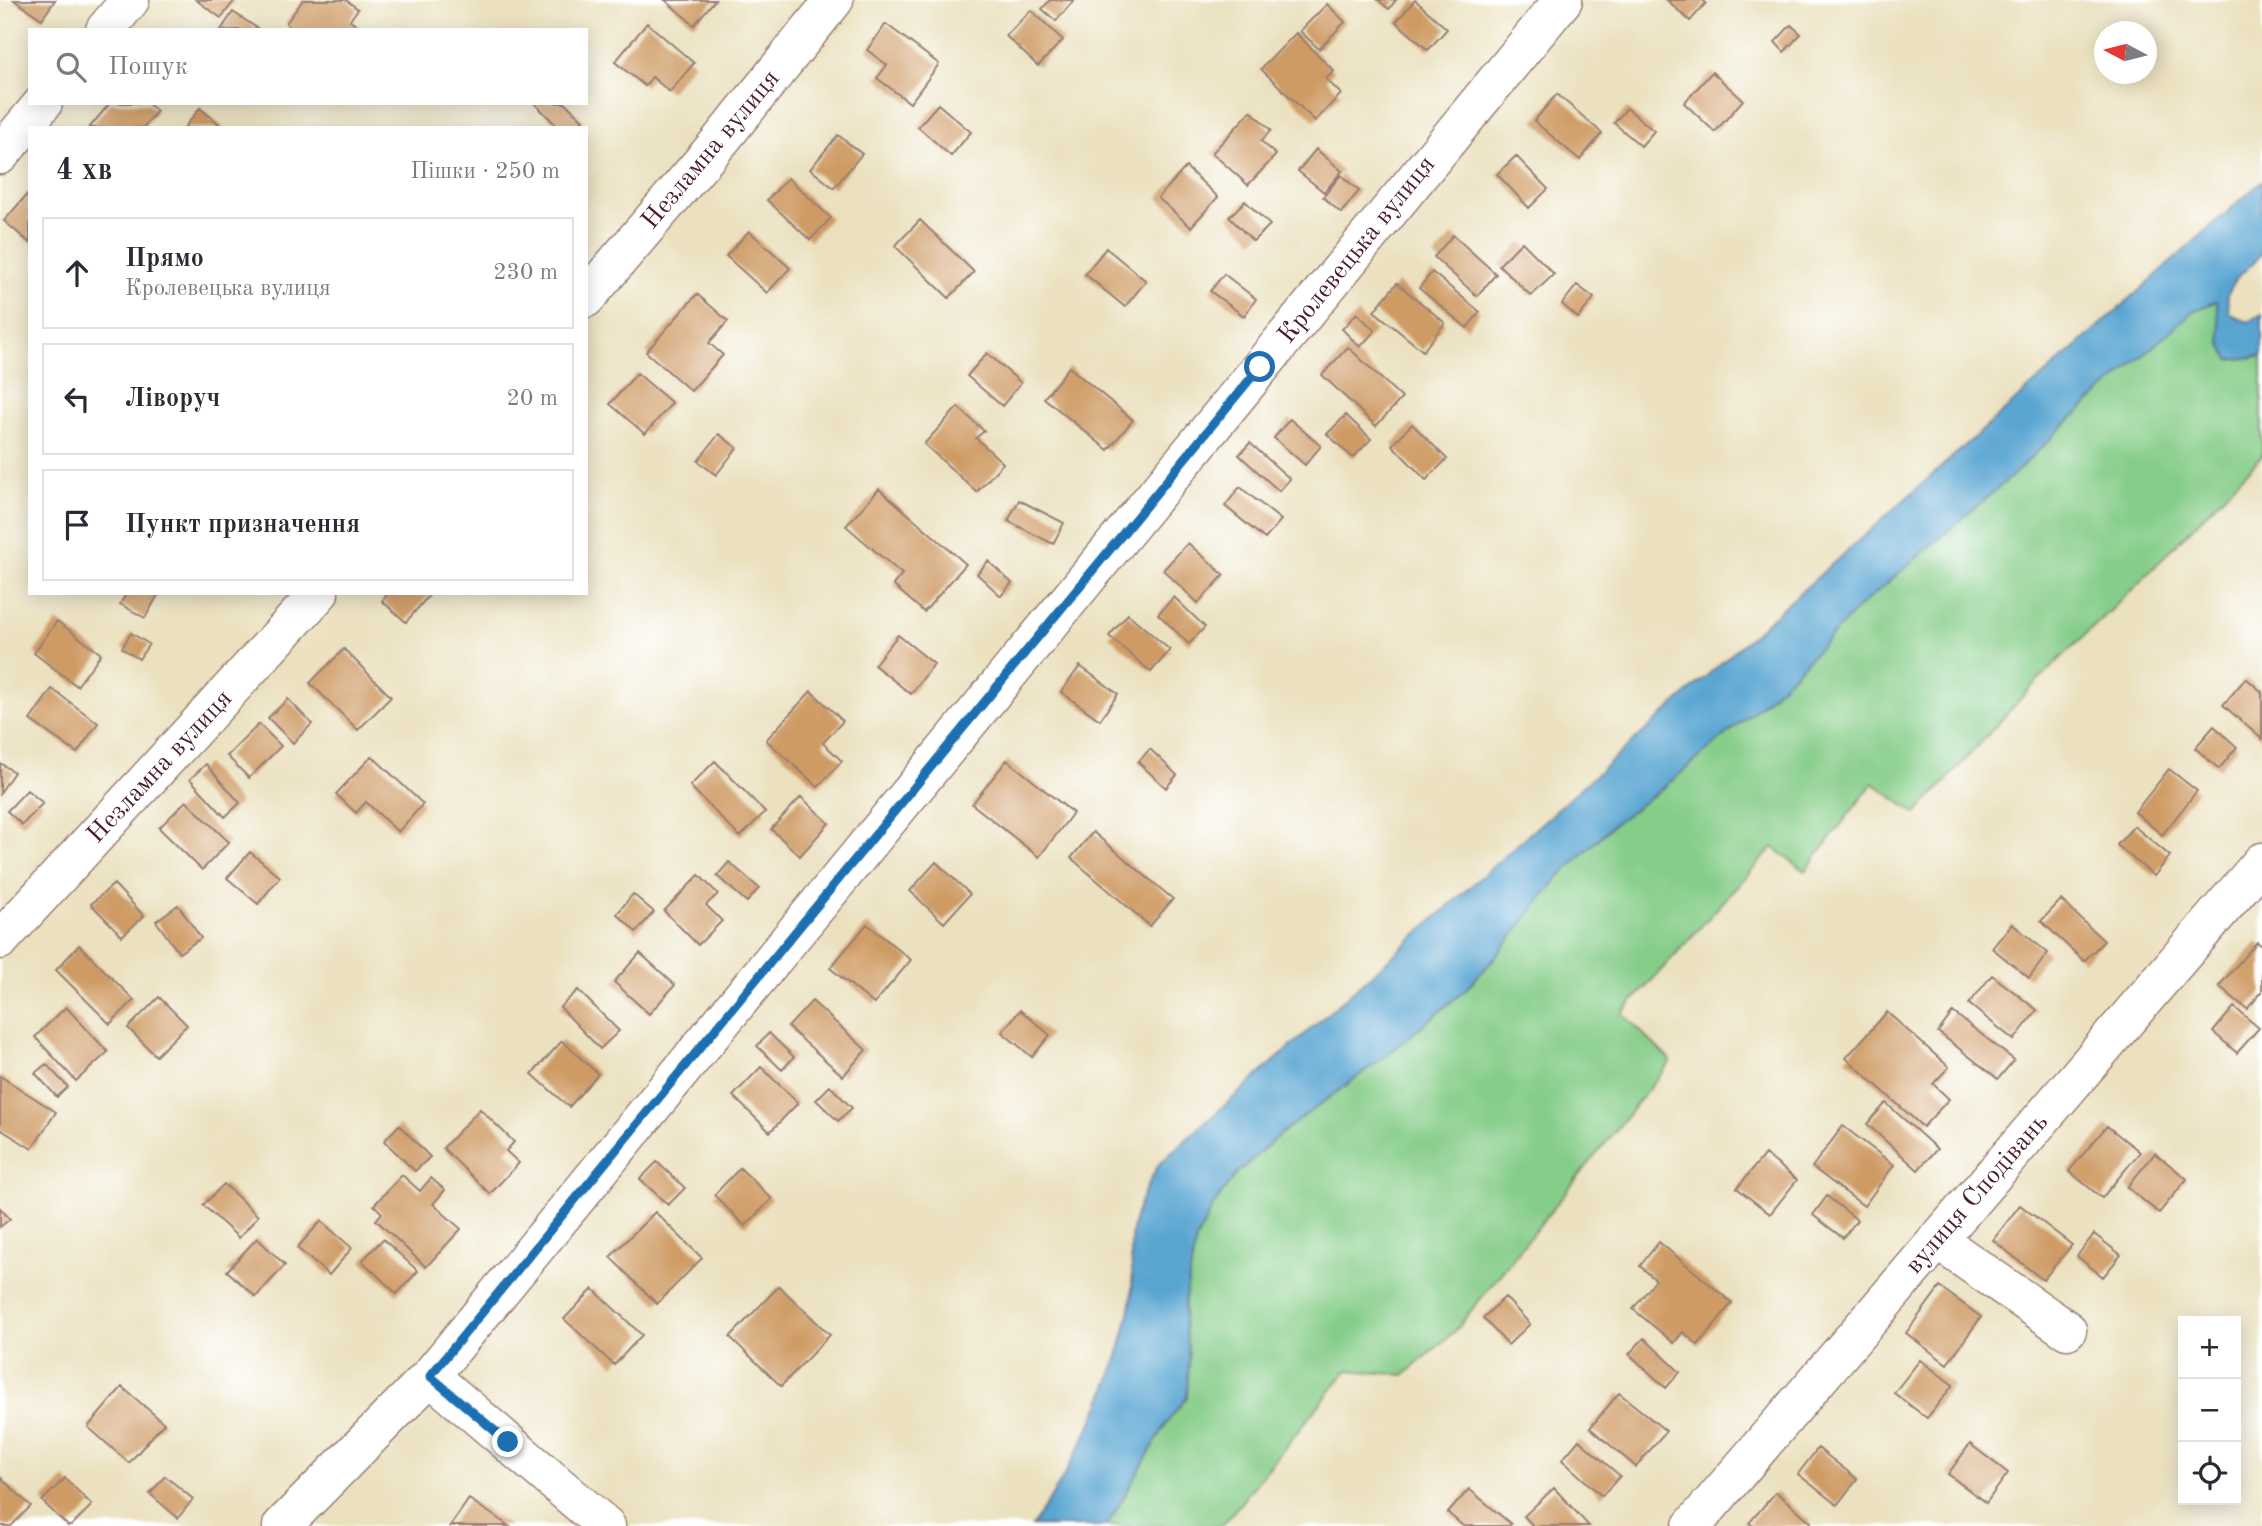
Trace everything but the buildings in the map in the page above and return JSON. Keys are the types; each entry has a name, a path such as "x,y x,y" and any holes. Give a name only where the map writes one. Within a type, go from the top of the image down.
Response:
{"street":[{"path":"107,28 130,0"},
{"name":"Незламна вулиця","path":"588,296 720,141 834,0"},
{"name":"Кролевецька вулиця","path":"282,1526 430,1376 1563,0"},
{"path":"0,155 41,105"},
{"name":"Незламна вулиця","path":"0,940 318,595"},
{"name":"вулиця Сподівань","path":"1692,1526 1937,1240 2254,886"},
{"path":"1937,1240 2067,1330"},
{"path":"430,1376 606,1526"}],"green space":[{"path":"2217,300 2221,342 2229,360 2262,356 2262,456 2138,584 2033,685 1916,814 1873,783 1805,871 1773,847 1622,1013 1671,1061 1454,1332 1404,1375 1347,1370 1222,1526 1107,1526 1166,1424 1187,1397 1189,1358 1184,1320 1185,1299 1196,1240 1214,1204 1238,1172 1284,1131 1387,1055 1464,991 1493,960 1557,879 1614,824 1663,788 1760,706 1859,607 2012,476 2071,419 2193,311"}],"water":[{"path":"2262,181 2262,254 2236,279 2227,295 2229,313 2248,322 2262,314 2262,356 2229,360 2221,342 2217,301 2193,311 2071,419 2012,476 1859,607 1760,706 1663,788 1614,824 1557,879 1493,960 1464,991 1387,1055 1284,1131 1238,1172 1214,1204 1196,1240 1185,1299 1184,1320 1189,1358 1187,1397 1166,1424 1107,1526 1032,1526 1064,1475 1094,1419 1117,1360 1131,1302 1131,1244 1136,1212 1159,1164"}],"route":[{"path":"508,1442 430,1376 1260,367"}]}
